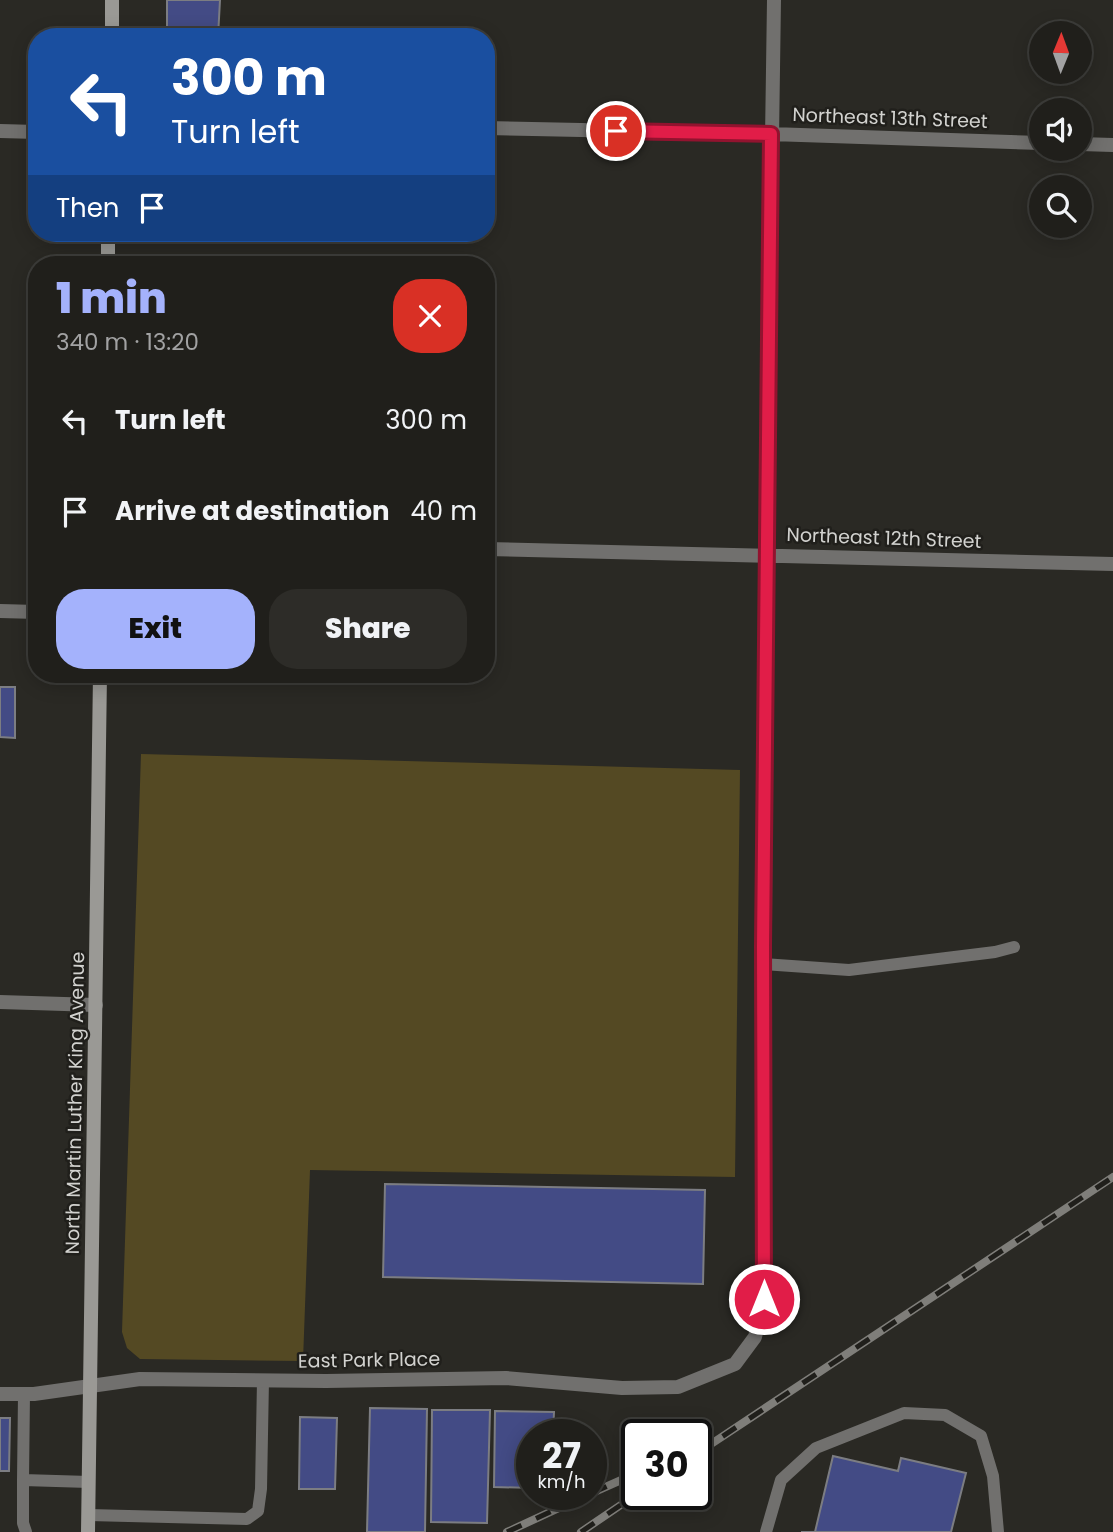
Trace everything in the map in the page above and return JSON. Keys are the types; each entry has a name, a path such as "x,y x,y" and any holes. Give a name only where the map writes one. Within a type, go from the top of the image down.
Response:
{"main road":[{"path":"112,0 112,28"},
{"name":"North Martin Luther King Avenue","path":"88,1532 100,683"}],"street":[{"path":"763,964 774,0"},
{"name":"Northeast 13th Street","path":"495,128 1029,142"},
{"path":"0,131 28,132"},
{"path":"1092,144 1113,145"},
{"name":"Northeast 12th Street","path":"495,549 1113,564"},
{"path":"0,611 28,611"},
{"name":"East Park Place","path":"0,1394 24,1394 141,1379 506,1378 622,1388 678,1387 735,1364 755,1337 764,1299 763,964"},
{"path":"0,1002 96,1005"}],"lane":[{"path":"763,964 849,970 995,952 1014,947"},
{"path":"89,1516 247,1520 258,1511 261,1489 262,1380"},
{"path":"24,1394 23,1523 26,1532"},
{"path":"766,1532 781,1480 816,1448 904,1413 945,1415 981,1436 993,1476 998,1532"},
{"path":"23,1480 89,1482"}],"shaded area":[{"path":"141,754 740,770 735,1177 310,1170 303,1361 140,1359 127,1348 122,1332"}],"building":[{"path":"167,0 220,0 218,28 167,28"},
{"path":"0,687 15,687 15,738 0,737"},
{"path":"385,1184 705,1190 703,1284 383,1277"},
{"path":"370,1408 427,1409 425,1532 367,1532"},
{"path":"432,1410 490,1410 487,1523 431,1522"},
{"path":"495,1411 554,1412 554,1419 516,1419 516,1488 494,1487"},
{"path":"300,1417 337,1418 335,1489 299,1489"},
{"path":"0,1418 10,1418 9,1471 0,1471"},
{"path":"833,1456 898,1471 901,1458 966,1473 951,1532 815,1532"}],"railway":[{"path":"712,1443 1113,1177"},
{"path":"607,1486 621,1480"},
{"path":"581,1532 621,1505"},
{"path":"507,1532 554,1510"}],"route":[{"path":"616,131 771,134 763,947 764,1299"}]}
